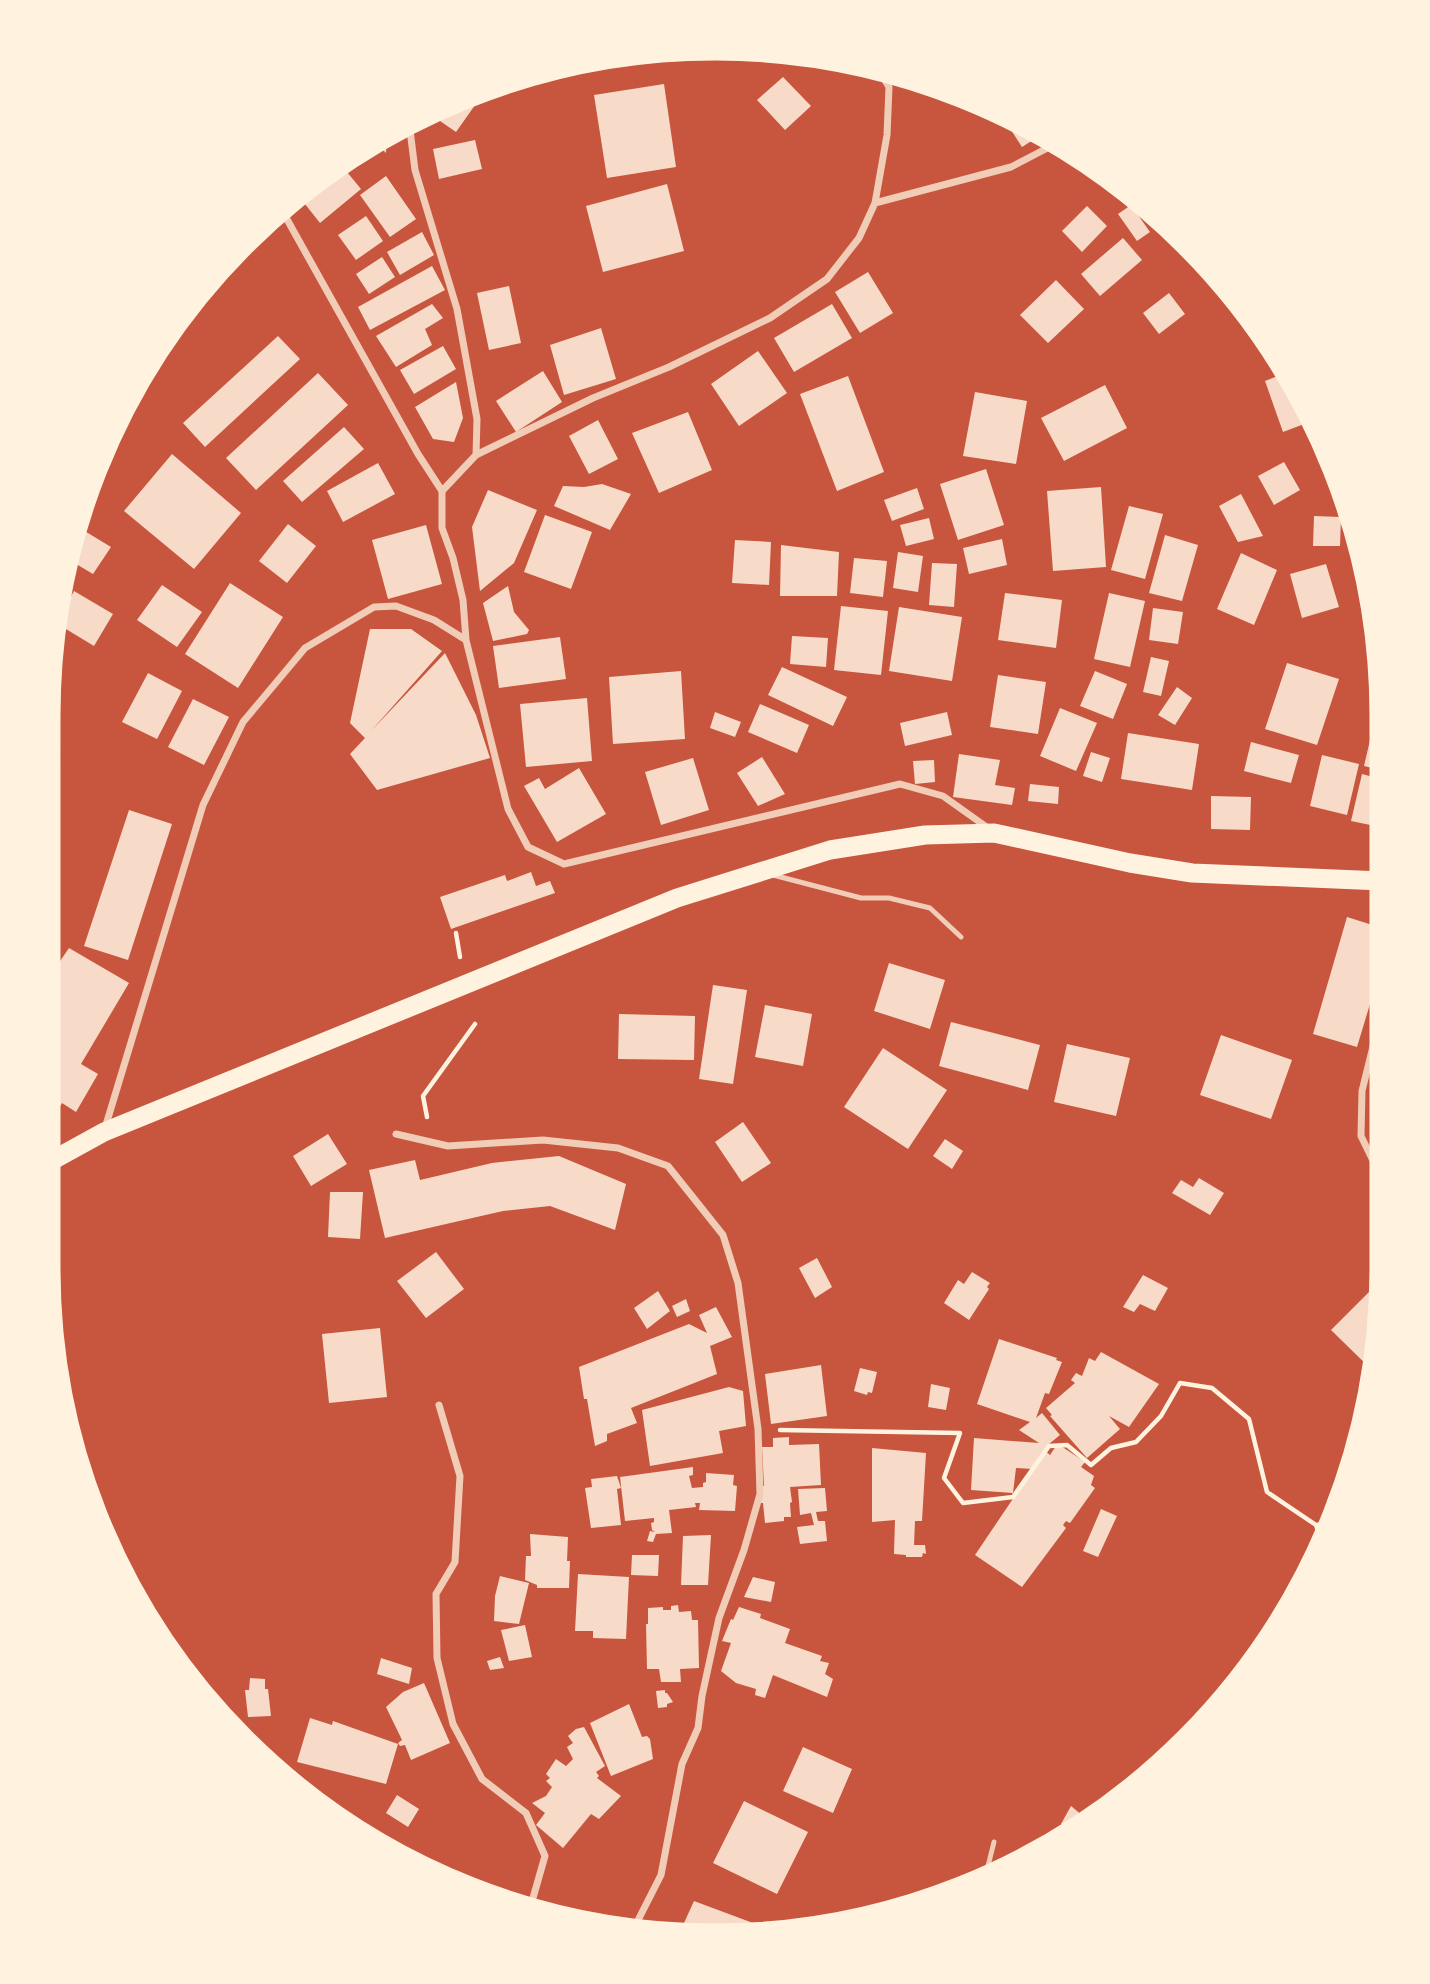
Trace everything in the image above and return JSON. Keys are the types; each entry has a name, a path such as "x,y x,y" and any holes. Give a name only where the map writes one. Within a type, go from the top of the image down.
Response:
{"highway":[{"path":"56,1158 104,1132 677,898 830,850 925,835 994,833 1130,863 1192,873 1374,881"}],"street":[{"path":"442,491 476,455 593,398 669,367 770,318 827,279 859,238 875,203 887,135 889,87 883,77"},
{"path":"410,131 415,170 457,309 477,419 476,455"},
{"path":"875,203 1010,167 1049,147"},
{"path":"285,216 418,454 442,491 442,528 453,558 463,600 466,640 508,809 528,847 564,864 900,784 943,796 994,833"},
{"path":"104,1132 203,804 243,722 305,648 373,607 396,606 434,620 466,640"},
{"path":"1374,1042 1362,1091 1361,1136 1374,1163"},
{"path":"397,1134 448,1146 543,1140 618,1148 668,1166 723,1235 737,1283 758,1429 760,1494 744,1550 719,1618 698,1728 682,1764 661,1875 637,1923"},
{"path":"439,1405 460,1476 455,1562 436,1594 437,1658 453,1724 482,1779 526,1813 544,1856 532,1902"}],"lane":[{"path":"760,872 861,898 889,898 930,908 961,937"},
{"path":"987,1869 994,1842"}],"path":[{"path":"397,1134 428,1120 423,1096 475,1024"},
{"path":"758,1429 961,1433 944,1478 963,1503 1013,1497 1049,1446 1067,1445 1091,1465 1111,1448 1136,1442 1161,1416 1180,1383 1212,1388 1249,1419 1266,1492 1317,1525 1322,1524"},
{"path":"1317,1525 1319,1532"}],"building":[{"path":"783,77 811,106 785,130 757,100"},
{"path":"664,84 676,167 607,178 594,95"},
{"path":"479,100 456,132 436,118"},
{"path":"1010,126 1035,139 1022,147"},
{"path":"475,140 482,169 439,179 433,149"},
{"path":"345,170 361,189 320,223 303,201"},
{"path":"386,176 416,219 390,237 360,195"},
{"path":"667,184 684,251 603,272 586,206"},
{"path":"1131,205 1150,232 1137,241 1118,214"},
{"path":"1087,206 1107,226 1082,252 1062,231"},
{"path":"366,216 383,241 356,260 338,235"},
{"path":"422,232 434,255 400,275 387,252"},
{"path":"1123,238 1142,260 1100,296 1081,274"},
{"path":"382,257 395,277 369,294 356,274"},
{"path":"432,266 445,290 370,330 358,307"},
{"path":"868,272 893,313 860,333 835,292"},
{"path":"1056,280 1084,309 1048,343 1020,315"},
{"path":"509,286 521,343 489,350 477,293"},
{"path":"1169,293 1185,314 1159,334 1143,313"},
{"path":"432,304 443,318 425,329 432,345 396,367 376,336"},
{"path":"832,304 852,338 794,372 774,338"},
{"path":"601,328 616,379 564,395 550,345"},
{"path":"278,336 300,359 205,447 183,423"},
{"path":"443,346 456,369 414,394 400,370"},
{"path":"758,351 787,393 739,426 711,384"},
{"path":"543,371 562,402 516,432 496,401"},
{"path":"318,373 348,405 256,490 226,458"},
{"path":"1279,375 1306,423 1283,432 1265,381"},
{"path":"848,376 884,472 837,491 800,394"},
{"path":"456,382 463,418 454,442 433,439 415,407"},
{"path":"1105,385 1127,428 1064,461 1041,418"},
{"path":"975,392 1027,401 1016,464 963,456"},
{"path":"688,412 712,470 659,493 632,433"},
{"path":"598,420 618,459 589,474 569,436"},
{"path":"344,427 364,449 302,502 283,481"},
{"path":"172,454 241,513 194,569 124,511"},
{"path":"1284,462 1300,490 1274,505 1258,476"},
{"path":"378,463 395,494 343,522 327,491"},
{"path":"986,469 1004,525 958,540 940,484"},
{"path":"602,484 631,494 610,530 554,506 563,486"},
{"path":"1101,487 1106,567 1053,571 1047,491"},
{"path":"917,488 924,509 892,521 884,500"},
{"path":"488,490 537,510 514,563 480,591 472,527"},
{"path":"1241,494 1263,536 1238,542 1219,506"},
{"path":"1129,506 1163,514 1145,579 1111,570"},
{"path":"545,515 592,532 571,589 524,572"},
{"path":"1314,516 1341,517 1340,546 1313,546"},
{"path":"929,518 934,539 906,546 900,525"},
{"path":"288,524 316,546 287,583 259,561"},
{"path":"426,525 442,584 388,599 372,540"},
{"path":"83,530 111,547 93,574 74,563"},
{"path":"1165,535 1198,545 1182,601 1149,593"},
{"path":"1002,539 1007,565 969,574 963,548"},
{"path":"735,540 771,542 769,585 732,583"},
{"path":"781,545 839,552 837,596 780,596"},
{"path":"898,552 923,556 918,592 893,588"},
{"path":"1241,553 1277,570 1254,625 1217,609"},
{"path":"854,558 887,561 883,597 850,593"},
{"path":"932,563 957,564 954,607 929,605"},
{"path":"1326,564 1339,607 1302,618 1290,574"},
{"path":"230,583 283,617 238,688 185,654"},
{"path":"162,585 202,612 177,647 137,620"},
{"path":"508,586 514,612 529,630 527,634 493,641 483,603"},
{"path":"74,591 113,614 94,646 62,627 66,606"},
{"path":"1005,593 1062,600 1056,648 998,640"},
{"path":"1109,593 1145,601 1130,667 1094,659"},
{"path":"841,606 888,611 881,675 834,670"},
{"path":"899,607 962,617 952,681 889,671"},
{"path":"1153,608 1183,612 1178,644 1149,640"},
{"path":"370,629 411,629 442,651 371,731 445,653 476,715 490,758 377,790 350,754 365,738 350,723"},
{"path":"792,636 828,638 826,667 790,664"},
{"path":"560,637 566,679 499,688 493,646"},
{"path":"1151,657 1169,661 1161,696 1143,692"},
{"path":"1287,663 1339,679 1317,745 1265,729"},
{"path":"782,667 847,697 833,726 768,695"},
{"path":"681,671 685,739 613,744 609,677"},
{"path":"1095,671 1127,684 1113,719 1080,706"},
{"path":"148,673 182,691 157,739 122,722"},
{"path":"998,675 1046,682 1038,734 990,727"},
{"path":"1177,687 1192,698 1175,725 1158,715"},
{"path":"587,698 592,761 526,767 520,704"},
{"path":"193,699 229,717 204,765 168,747"},
{"path":"760,704 809,725 797,753 748,732"},
{"path":"1060,708 1097,723 1076,771 1040,756"},
{"path":"715,712 741,722 735,737 710,728"},
{"path":"947,712 952,735 905,746 900,723"},
{"path":"1374,723 1374,768 1364,766"},
{"path":"1128,733 1199,744 1192,790 1121,779"},
{"path":"1251,742 1299,755 1291,783 1244,771"},
{"path":"1091,752 1110,758 1102,782 1083,776"},
{"path":"959,754 1000,760 995,785 1015,788 1012,805 953,797"},
{"path":"1322,755 1359,764 1347,815 1310,806"},
{"path":"762,757 785,794 758,806 737,773"},
{"path":"693,758 709,810 661,825 645,772"},
{"path":"934,760 935,782 915,784 913,761"},
{"path":"579,768 606,814 557,842 524,786 539,778 545,789"},
{"path":"1362,774 1374,777 1374,826 1351,821"},
{"path":"1030,784 1059,787 1058,804 1028,801"},
{"path":"1211,796 1251,797 1250,830 1211,829"},
{"path":"129,810 172,824 128,960 84,946"},
{"path":"531,872 536,886 550,881 555,893 451,929 440,897 505,875 507,881"},
{"path":"1347,917 1374,925 1374,991 1357,1047 1313,1034"},
{"path":"69,948 129,983 81,1064 98,1074 76,1112 62,1103 56,1113 56,967"},
{"path":"889,963 945,980 930,1029 874,1011"},
{"path":"713,985 747,990 733,1084 699,1079"},
{"path":"765,1005 812,1014 803,1066 755,1057"},
{"path":"619,1014 695,1016 694,1060 618,1059"},
{"path":"951,1022 1040,1045 1028,1090 939,1066"},
{"path":"1221,1035 1292,1060 1271,1119 1200,1095"},
{"path":"1067,1044 1130,1058 1116,1116 1054,1102"},
{"path":"883,1048 947,1090 908,1149 844,1107"},
{"path":"743,1122 771,1163 742,1182 715,1142"},
{"path":"328,1134 347,1164 311,1186 293,1156"},
{"path":"945,1139 963,1151 952,1169 933,1156"},
{"path":"559,1156 626,1184 615,1230 550,1206 503,1211 385,1238 369,1170 415,1160 420,1180 492,1163"},
{"path":"1199,1178 1224,1193 1210,1215 1172,1193 1181,1180 1193,1187"},
{"path":"330,1192 363,1192 360,1239 328,1237"},
{"path":"436,1252 464,1289 426,1318 397,1281"},
{"path":"817,1258 832,1287 815,1298 799,1268"},
{"path":"972,1272 990,1283 969,1320 944,1303 958,1280 964,1284"},
{"path":"1143,1275 1168,1288 1155,1311 1140,1304 1134,1312 1123,1307"},
{"path":"1373,1288 1374,1289 1366,1365 1331,1330"},
{"path":"658,1291 670,1311 647,1329 634,1308"},
{"path":"686,1299 690,1311 677,1317 672,1306"},
{"path":"716,1307 732,1337 710,1346 717,1374 631,1408 637,1423 607,1434 607,1441 595,1446 579,1367 689,1324 707,1333 699,1315"},
{"path":"380,1328 387,1397 329,1403 322,1334"},
{"path":"999,1339 1062,1362 1049,1394 1045,1393 1036,1418 1042,1413 1060,1435 1045,1451 1050,1455 1056,1446 1061,1446 1085,1462 1081,1467 1094,1476 1091,1485 1095,1488 1070,1523 1066,1521 1063,1525 1066,1528 1022,1587 975,1555 1033,1469 1016,1468 1013,1493 971,1490 974,1438 1039,1443 1019,1430 1030,1422 977,1404"},
{"path":"1101,1352 1159,1384 1129,1427 1109,1416 1120,1429 1087,1458 1046,1408 1075,1383 1071,1380 1076,1373 1082,1376 1089,1358 1095,1361"},
{"path":"821,1365 827,1416 771,1424 765,1374"},
{"path":"860,1368 877,1372 872,1393 868,1392 867,1395 854,1391"},
{"path":"931,1384 950,1388 946,1410 928,1407"},
{"path":"729,1387 743,1391 746,1426 719,1431 723,1453 650,1466 642,1410"},
{"path":"789,1437 789,1445 819,1444 821,1485 790,1487 791,1517 784,1517 784,1521 765,1523 763,1503 760,1503 760,1486 764,1486 762,1447 773,1447 773,1438"},
{"path":"872,1448 926,1453 922,1521 915,1521 914,1545 925,1545 926,1554 923,1553 922,1557 894,1554 895,1520 872,1522"},
{"path":"693,1467 693,1475 689,1476 692,1488 703,1487 706,1473 734,1475 733,1485 737,1486 735,1511 699,1510 700,1503 695,1503 696,1507 669,1510 672,1533 656,1534 653,1542 647,1541 650,1531 655,1532 651,1523 654,1518 625,1521 620,1477"},
{"path":"617,1476 621,1488 617,1489 621,1525 591,1528 585,1488 592,1487 591,1479"},
{"path":"825,1488 827,1511 816,1512 818,1521 825,1521 827,1541 800,1544 797,1527 814,1525 811,1513 800,1515 798,1489"},
{"path":"1101,1509 1117,1516 1098,1557 1083,1551"},
{"path":"530,1534 568,1537 569,1588 537,1588 537,1585 525,1580 526,1556 531,1556"},
{"path":"711,1535 708,1585 681,1585 683,1536"},
{"path":"632,1555 659,1555 658,1576 631,1575"},
{"path":"578,1574 629,1577 626,1639 593,1638 593,1631 575,1631"},
{"path":"500,1576 529,1583 519,1624 494,1621 495,1596"},
{"path":"753,1577 775,1582 771,1602 744,1597"},
{"path":"678,1605 679,1612 691,1611 692,1620 698,1620 699,1668 680,1669 681,1682 661,1682 659,1669 647,1669 648,1608 663,1607 663,1610 671,1610 671,1606"},
{"path":"739,1607 761,1614 760,1618 790,1629 785,1643 822,1656 820,1661 829,1663 825,1674 833,1679 827,1697 773,1675 765,1698 755,1695 756,1689 736,1683 721,1671 731,1643 722,1641"},
{"path":"525,1625 532,1657 509,1661 501,1630"},
{"path":"500,1657 504,1668 490,1670 487,1661"},
{"path":"381,1658 412,1668 409,1684 377,1674"},
{"path":"250,1678 265,1679 271,1716 248,1717 245,1690 249,1690"},
{"path":"424,1683 450,1743 411,1760 405,1745 400,1746 398,1743 402,1740 386,1707 403,1692"},
{"path":"665,1690 673,1702 667,1704 667,1707 658,1708 656,1691"},
{"path":"629,1704 642,1737 647,1736 650,1739 653,1759 611,1776 590,1723"},
{"path":"310,1718 332,1725 333,1721 398,1744 386,1784 297,1762"},
{"path":"584,1727 605,1766 596,1772 599,1776 597,1778 621,1796 599,1819 591,1814 563,1848 536,1825 545,1813 532,1803 546,1796 552,1787 546,1781 550,1778 546,1774 556,1759 566,1766 573,1759 567,1747 573,1743 568,1736 576,1729"},
{"path":"803,1747 852,1769 833,1813 783,1791"},
{"path":"397,1795 419,1809 408,1827 386,1813"},
{"path":"744,1801 808,1832 777,1894 713,1863"},
{"path":"1071,1806 1083,1816 1065,1827 1061,1824"},
{"path":"694,1901 753,1923 751,1927 682,1927"}]}
